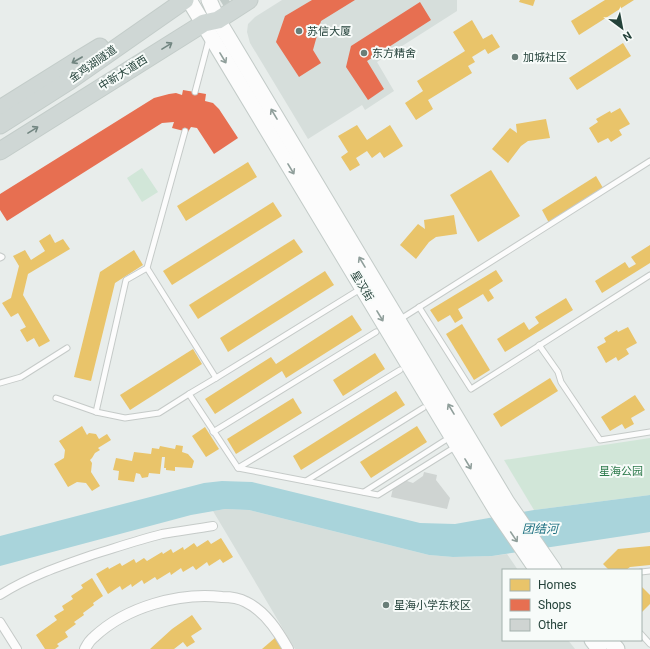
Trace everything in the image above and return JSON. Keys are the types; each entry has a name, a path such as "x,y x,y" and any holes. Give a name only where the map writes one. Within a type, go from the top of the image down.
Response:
{"main road":[{"path":"0,109 75,62 184,0"},
{"name":"金鸡湖隧道","path":"0,124 69,81 184,0"},
{"name":"星汉街","path":"189,0 210,26 398,321 502,506 538,563 552,569"},
{"name":"星汉街","path":"209,0 210,26 363,288 451,443 502,506"},
{"name":"中新大道西","path":"0,151 210,26 249,0"},
{"path":"593,641 599,649"},
{"path":"610,641 617,649"}],"street":[{"path":"0,595 15,585 39,575 117,547 163,534 213,526"},
{"path":"85,649 93,637 115,621 140,608 175,598 208,595 233,598 252,605 272,624 288,649"},
{"path":"0,622 17,649"}],"lane":[{"path":"195,92 210,26"},
{"path":"96,412 126,280 147,268 185,131"},
{"path":"398,321 650,161"},
{"path":"147,268 216,378"},
{"path":"420,307 471,389 650,275"},
{"path":"56,398 96,412 125,418 159,413 363,288"},
{"path":"213,432 376,332"},
{"path":"539,345 558,372 561,382 600,440 650,432"},
{"path":"0,383 21,377 67,348"},
{"path":"238,468 400,370"},
{"path":"189,394 238,468 378,495 451,443"},
{"path":"306,481 423,408"},
{"path":"364,492 451,443"},
{"path":"642,635 650,644"}],"shaded area":[{"path":"282,0 457,0 457,11 377,62 394,91 365,110 362,105 308,139 250,43 247,32 248,24 255,17"},
{"name":"星海小学东校区","path":"225,509 249,510 429,555 453,557 507,554 517,569 502,569 502,641 569,641 575,649 295,649 213,511"}],"green space":[{"path":"142,168 158,192 142,202 127,178"},
{"name":"星海公园","path":"650,438 650,495 534,510 504,460"}],"water":[{"name":"团结河","path":"222,481 252,482 420,523 455,524 534,510 650,495 650,532 492,556 453,557 429,555 249,510 225,509 191,515 0,566 0,536 204,483"}],"building: Homes":[{"path":"520,0 535,0 533,6 519,2"},
{"path":"605,0 634,0 579,35 571,21"},
{"path":"472,20 483,39 492,34 500,47 488,54 485,49 472,57 475,62 468,66 472,73 428,100 433,109 416,120 405,103 423,91 417,81 465,51 453,32"},
{"path":"623,43 631,56 577,90 569,78"},
{"path":"620,108 630,124 619,130 622,135 611,142 608,138 598,143 589,128 598,122 596,119 610,111 611,113"},
{"path":"546,119 550,138 528,141 521,146 508,163 492,149 510,128 517,133 516,124"},
{"path":"357,125 367,140 390,125 403,146 384,158 380,152 372,158 367,151 356,158 360,165 350,171 341,157 348,152 338,136"},
{"path":"248,162 257,177 186,221 177,206"},
{"path":"491,170 520,216 478,242 450,195"},
{"path":"596,176 603,188 549,223 542,210"},
{"path":"273,202 282,216 172,285 163,271"},
{"path":"454,215 457,234 436,237 429,242 416,259 400,245 418,224 425,229 424,220"},
{"path":"50,234 55,243 63,239 70,249 28,274 23,295 50,341 39,347 34,338 27,342 20,330 26,327 18,313 11,317 2,303 11,298 19,266 13,256 25,250 31,260 45,251 39,241"},
{"path":"294,239 303,252 198,319 189,305"},
{"path":"650,245 650,263 602,293 595,281 625,262 629,268 636,264 631,257"},
{"path":"134,250 143,265 115,283 91,381 74,377 100,272"},
{"path":"496,270 503,281 489,290 494,298 488,302 483,294 458,309 463,318 455,323 450,315 438,322 430,310"},
{"path":"325,271 334,285 228,352 220,338"},
{"path":"566,298 573,310 505,352 497,339 524,322 529,330 539,323 535,317"},
{"path":"352,315 362,330 286,378 282,371 215,414 205,399 271,357 276,364"},
{"path":"462,324 490,370 474,380 446,334"},
{"path":"628,327 637,343 626,349 629,354 618,361 616,357 606,363 597,347 606,342 604,338 617,330 618,332"},
{"path":"193,349 202,364 130,410 120,395"},
{"path":"375,353 385,369 343,396 333,380"},
{"path":"550,378 558,391 501,427 493,414"},
{"path":"396,391 405,405 301,470 293,456"},
{"path":"635,395 645,410 631,418 634,424 625,429 622,424 610,431 601,417"},
{"path":"293,398 302,413 236,454 227,439"},
{"path":"82,426 87,435 89,433 96,434 99,439 107,434 111,440 98,448 100,450 95,453 90,460 92,463 91,472 100,486 92,491 86,483 77,482 68,487 54,464 64,458 65,450 59,441"},
{"path":"417,426 427,442 371,478 360,462"},
{"path":"205,427 219,449 206,457 192,436"},
{"path":"176,445 183,446 182,452 188,454 194,461 192,468 175,467 175,471 166,470 166,468 164,468 165,457 162,457 160,474 149,473 148,477 142,478 140,474 136,473 134,482 118,480 119,471 113,470 116,458 132,461 134,452 151,454 152,448 159,449 160,446 175,449"},
{"path":"221,538 233,557 223,563 220,559 209,566 207,562 196,570 193,566 183,572 181,568 171,575 170,572 157,580 155,577 144,584 142,580 132,587 131,584 122,590 120,586 108,594 96,574 108,567 109,569 120,563 122,566 134,559 136,563 144,558 147,561 162,552 163,554 171,549 173,553 183,547 184,550 194,543 197,547 208,540 211,544"},
{"path":"650,546 650,565 630,567 627,569 608,569 603,564 618,549"},
{"path":"92,578 103,596 93,603 94,605 83,613 84,615 74,622 76,624 65,632 68,637 57,644 59,646 55,649 45,649 36,635 57,620 54,616 64,610 62,606 73,599 71,596 83,588 81,585"},
{"path":"642,587 650,595 650,604 642,612"},
{"path":"192,615 202,629 191,636 195,642 187,647 183,642 174,649 150,649 172,629"},
{"path":"276,637 285,649 262,649"}],"building: Shops":[{"name":"苏信大厦","path":"312,0 355,0 321,21 313,50 321,63 299,77 276,42 285,16"},
{"name":"东方精舍","path":"420,2 431,20 367,61 384,89 368,100 346,67 351,46"},
{"path":"183,90 206,94 205,101 213,103 219,109 238,138 214,154 197,128 191,127 188,132 172,128 174,122 162,123 7,221 0,210 0,194 154,98 176,93 182,95"}],"building: Other":[{"path":"424,472 437,475 436,480 450,498 447,509 391,497 393,488 404,480 413,483 423,476"}],"tunnel":[{"path":"201,17 229,0"}],"place":[{"name":"苏信大厦","path":"299,31"},
{"name":"东方精舍","path":"364,53"},
{"name":"加城社区","path":"515,57"},
{"name":"星海小学东校区","path":"386,605"}]}
